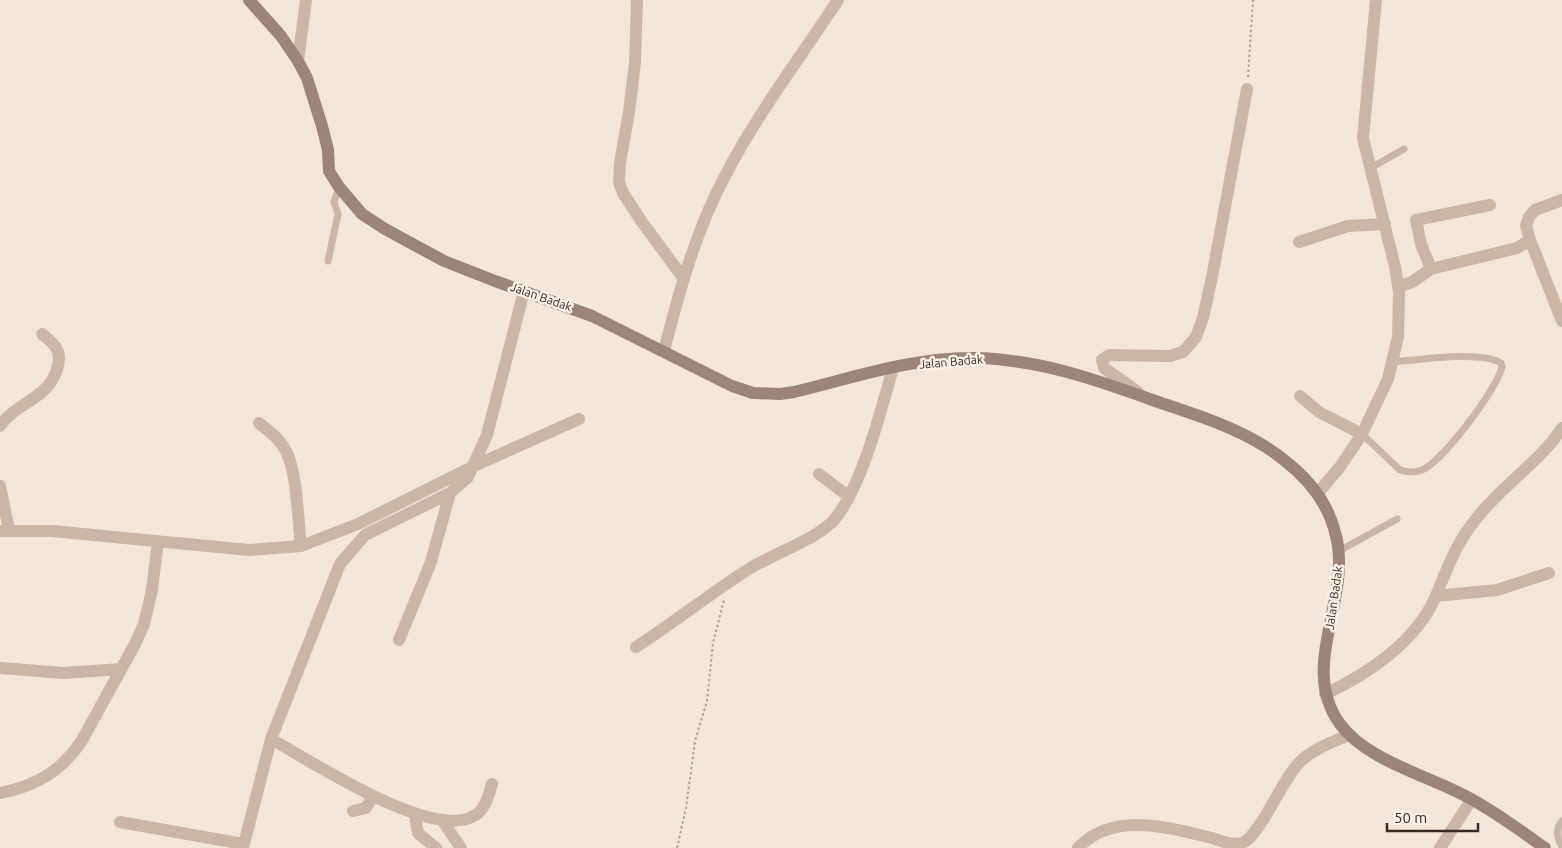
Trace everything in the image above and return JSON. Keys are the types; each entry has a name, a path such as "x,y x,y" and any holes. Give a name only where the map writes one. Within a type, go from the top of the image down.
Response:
{"street":[{"name":"Jalan Badak","path":"249,0 281,36 298,60 307,78 328,150 329,171 339,187 362,214 385,229 462,269 592,316 664,351 706,375 753,393 794,392 893,368 971,358 1004,360 1055,368 1144,397 1220,425 1251,440 1283,459 1318,493 1331,519 1340,551 1339,575 1325,654 1324,694 1335,717 1349,736 1375,754 1472,799 1545,848"},
{"path":"298,60 306,0"},
{"path":"637,0 635,63 620,163 620,182 623,193 642,222 684,279"},
{"path":"664,351 684,279 718,192 739,149 838,0"},
{"path":"1318,493 1340,467 1362,434 1384,390 1393,362 1399,329 1398,287 1385,224 1364,150 1363,124 1376,0"},
{"path":"1144,397 1107,371 1102,365 1102,360 1109,355 1170,356 1183,352 1196,337 1203,318 1212,276 1247,89"},
{"path":"1562,200 1531,213 1526,226 1562,321"},
{"path":"1431,269 1421,244 1416,220 1490,205"},
{"path":"1298,242 1348,226 1385,224"},
{"path":"1398,287 1412,282 1431,269 1517,248 1530,240"},
{"path":"120,822 243,846 271,738 340,564 365,536 450,493 465,482 474,466 492,419 524,291"},
{"path":"0,426 13,411 39,397 55,376 59,362 58,350 56,345 42,334"},
{"path":"636,647 730,581 775,553 823,529 837,516 848,496 875,430 893,368"},
{"path":"1300,396 1311,407 1362,434"},
{"path":"0,486 5,530 52,531 249,550 302,546 351,527 474,466 579,419"},
{"path":"259,423 277,439 287,452 293,473 302,546"},
{"path":"1324,694 1353,681 1378,665 1409,634 1436,596 1455,549 1476,518 1499,492 1554,440 1562,428"},
{"path":"819,474 848,496"},
{"path":"399,640 428,569 450,493"},
{"path":"0,793 24,788 46,778 71,757 98,714 135,644 149,606 158,541"},
{"path":"1436,596 1497,590 1549,573"},
{"path":"1,668 63,673 121,669"},
{"path":"1081,846 1111,828 1134,825 1154,826 1245,845 1254,834 1290,774 1301,761 1313,752 1349,736"},
{"path":"271,738 373,796 415,815 442,820 465,820 477,814 484,806 492,784"},
{"path":"353,811 366,808 373,796"},
{"path":"1440,848 1472,799"},
{"path":"415,815 418,833 436,848"},
{"path":"442,820 461,848"}],"lane":[{"path":"1369,169 1404,149"},
{"path":"328,261 338,214 334,202 339,187"},
{"path":"1362,434 1400,470 1408,472 1421,470 1441,456 1486,398 1502,367 1499,362 1492,359 1467,357 1393,362"},
{"path":"1340,551 1397,519"},
{"path":"1562,821 1558,828 1557,836 1562,846"}],"path":[{"path":"1247,89 1254,0"},
{"path":"677,848 686,808 695,741 707,701 713,643 730,581"}]}
